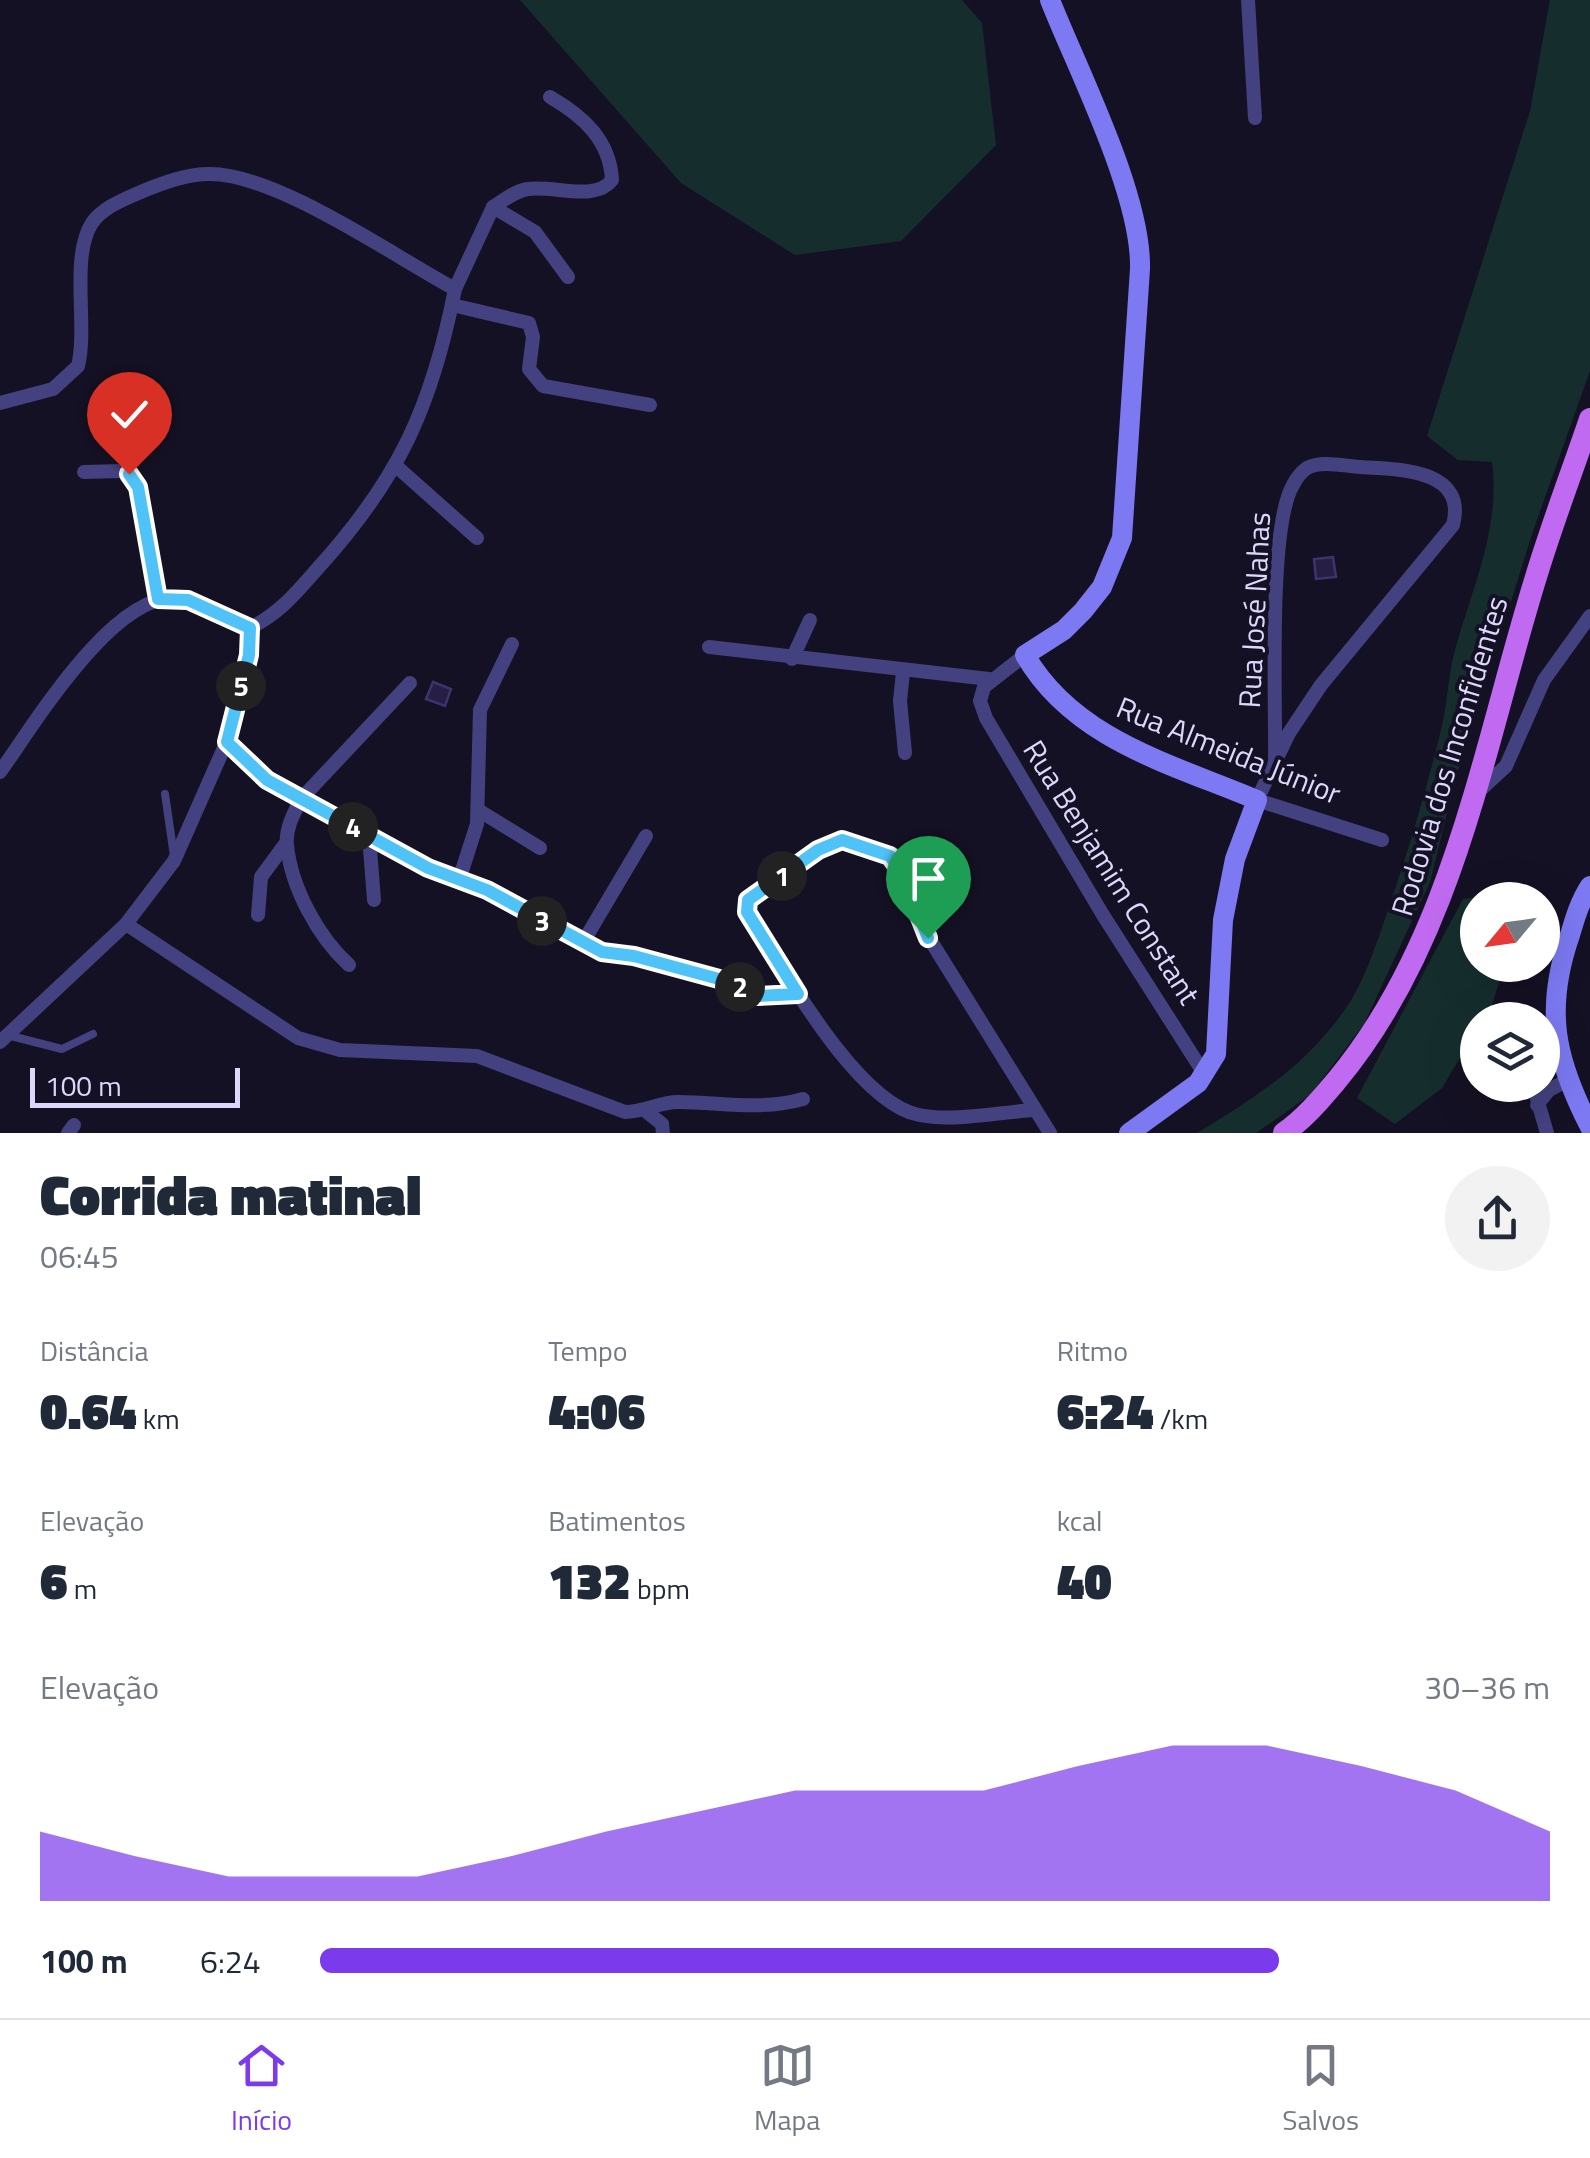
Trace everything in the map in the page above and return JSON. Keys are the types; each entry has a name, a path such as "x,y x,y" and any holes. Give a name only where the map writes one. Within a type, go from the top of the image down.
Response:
{"main road":[{"name":"Rodovia dos Inconfidentes","path":"1284,1133 1302,1120 1372,1037 1428,929 1474,796 1536,576 1590,419"}],"street":[{"path":"708,647 989,680 1064,630 1083,611 1114,564 1126,507 1140,261 1133,220 1050,0"},
{"path":"1248,0 1255,118"},
{"path":"250,628 295,598 342,542 396,466 436,377 453,297 493,207 522,190 596,191 612,180 612,168 590,126 582,116 550,97"},
{"path":"0,402 53,389 78,366 84,250 92,224 114,204 177,179 211,174 245,181 314,211 453,297 529,323 533,337 529,369 543,386 650,405"},
{"path":"493,207 535,232 568,277"},
{"name":"Rua José Nahas","path":"1324,464 1425,472 1445,488 1455,517 1430,558 1321,685 1275,758 1280,534 1288,494 1304,470 1324,464"},
{"path":"396,466 477,538"},
{"path":"84,472 117,470 136,480 158,599"},
{"path":"0,772 112,627 158,599 188,600 250,628"},
{"path":"1474,796 1506,766 1544,680 1590,616"},
{"path":"792,659 810,620"},
{"path":"4,1038 126,924 174,861 227,742 249,655 250,628"},
{"path":"459,880 478,810 480,710 512,644"},
{"name":"Rua Almeida Júnior","path":"1026,655 1059,702 1104,735 1257,800 1382,840"},
{"path":"903,672 900,702 906,753"},
{"name":"Rua Benjamim Constant","path":"989,680 980,694 986,718 1205,1075"},
{"path":"258,915 261,877 286,843 301,799 410,684"},
{"path":"227,742 267,780 369,836 487,890 582,944 730,982 757,996 798,994"},
{"path":"1129,1133 1205,1075 1218,1043 1228,893 1257,800 1275,758"},
{"path":"478,810 540,848"},
{"path":"369,836 374,900"},
{"path":"582,944 646,836"},
{"path":"1035,1110 915,1115 889,1100 863,1076 798,994 747,912 748,900 818,850 842,840 890,856 903,875 928,938 1050,1133"},
{"path":"286,843 314,920 330,946 350,965"},
{"path":"1552,1002 1557,971 1583,922 1590,886"},
{"path":"126,924 298,1038 340,1050 477,1056 625,1112 647,1112 664,1103 738,1106 803,1099"},
{"path":"1560,1064 1590,1128"},
{"path":"1536,1105 1566,1081"},
{"path":"1535,1102 1547,1133"},
{"path":"647,1112 662,1124 663,1133"}],"lane":[{"path":"165,794 174,861"},
{"path":"4,1038 62,1049 93,1034"}],"green space":[{"path":"520,0 962,0 982,23 996,145 901,241 795,255 681,183"},
{"path":"1550,0 1590,0 1590,371 1533,531 1456,777 1430,882 1364,1024 1310,1095 1256,1133 1197,1133 1297,1063 1346,1008 1372,957 1408,849 1443,721 1454,654 1483,559 1494,487 1492,462 1458,460 1427,436 1530,111"},
{"path":"1460,905 1460,982 1499,982 1493,1002 1460,1002 1460,1058 1442,1088 1395,1124 1357,1098"}],"building":[{"path":"1333,557 1336,577 1316,579 1314,559"},
{"path":"433,682 451,689 445,706 426,699"}],"route":[{"path":"129,474 138,487 158,599 188,600 250,628 249,655 227,742 267,780 428,868 487,890 582,944 730,982 757,996 798,994 747,912 748,900 818,850 842,840 890,856 903,875 928,938"}]}
